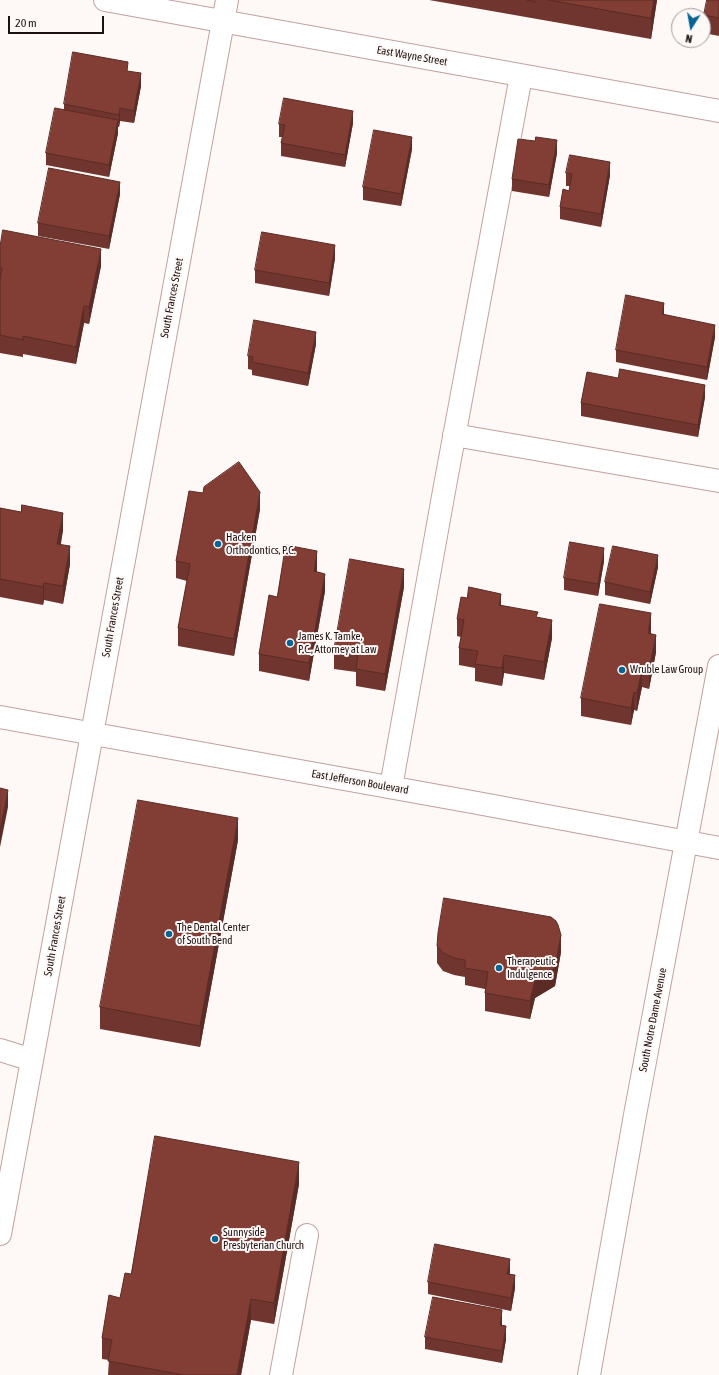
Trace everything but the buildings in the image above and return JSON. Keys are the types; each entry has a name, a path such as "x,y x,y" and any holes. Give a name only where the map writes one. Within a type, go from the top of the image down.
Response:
{"street":[{"name":"East Wayne Street","path":"105,0 719,111"},
{"name":"South Frances Street","path":"0,1234 227,0"},
{"path":"391,787 521,76"},
{"path":"454,436 719,481"},
{"name":"South Notre Dame Avenue","path":"589,1375 719,666"},
{"name":"East Jefferson Boulevard","path":"0,716 91,734 391,787 719,848"},
{"path":"0,1050 32,1060"},
{"path":"281,1375 307,1235"}],"place":[{"name":"Hacken Orthodontics, P.C.","path":"218,544"},
{"name":"James K. Tamke, P.C., Attorney at Law","path":"290,643"},
{"name":"Wruble Law Group","path":"622,670"},
{"name":"The Dental Center of South Bend","path":"169,934"},
{"name":"Therapeutic Indulgence","path":"499,968"},
{"name":"Sunnyside Presbyterian Church","path":"215,1239"}]}
